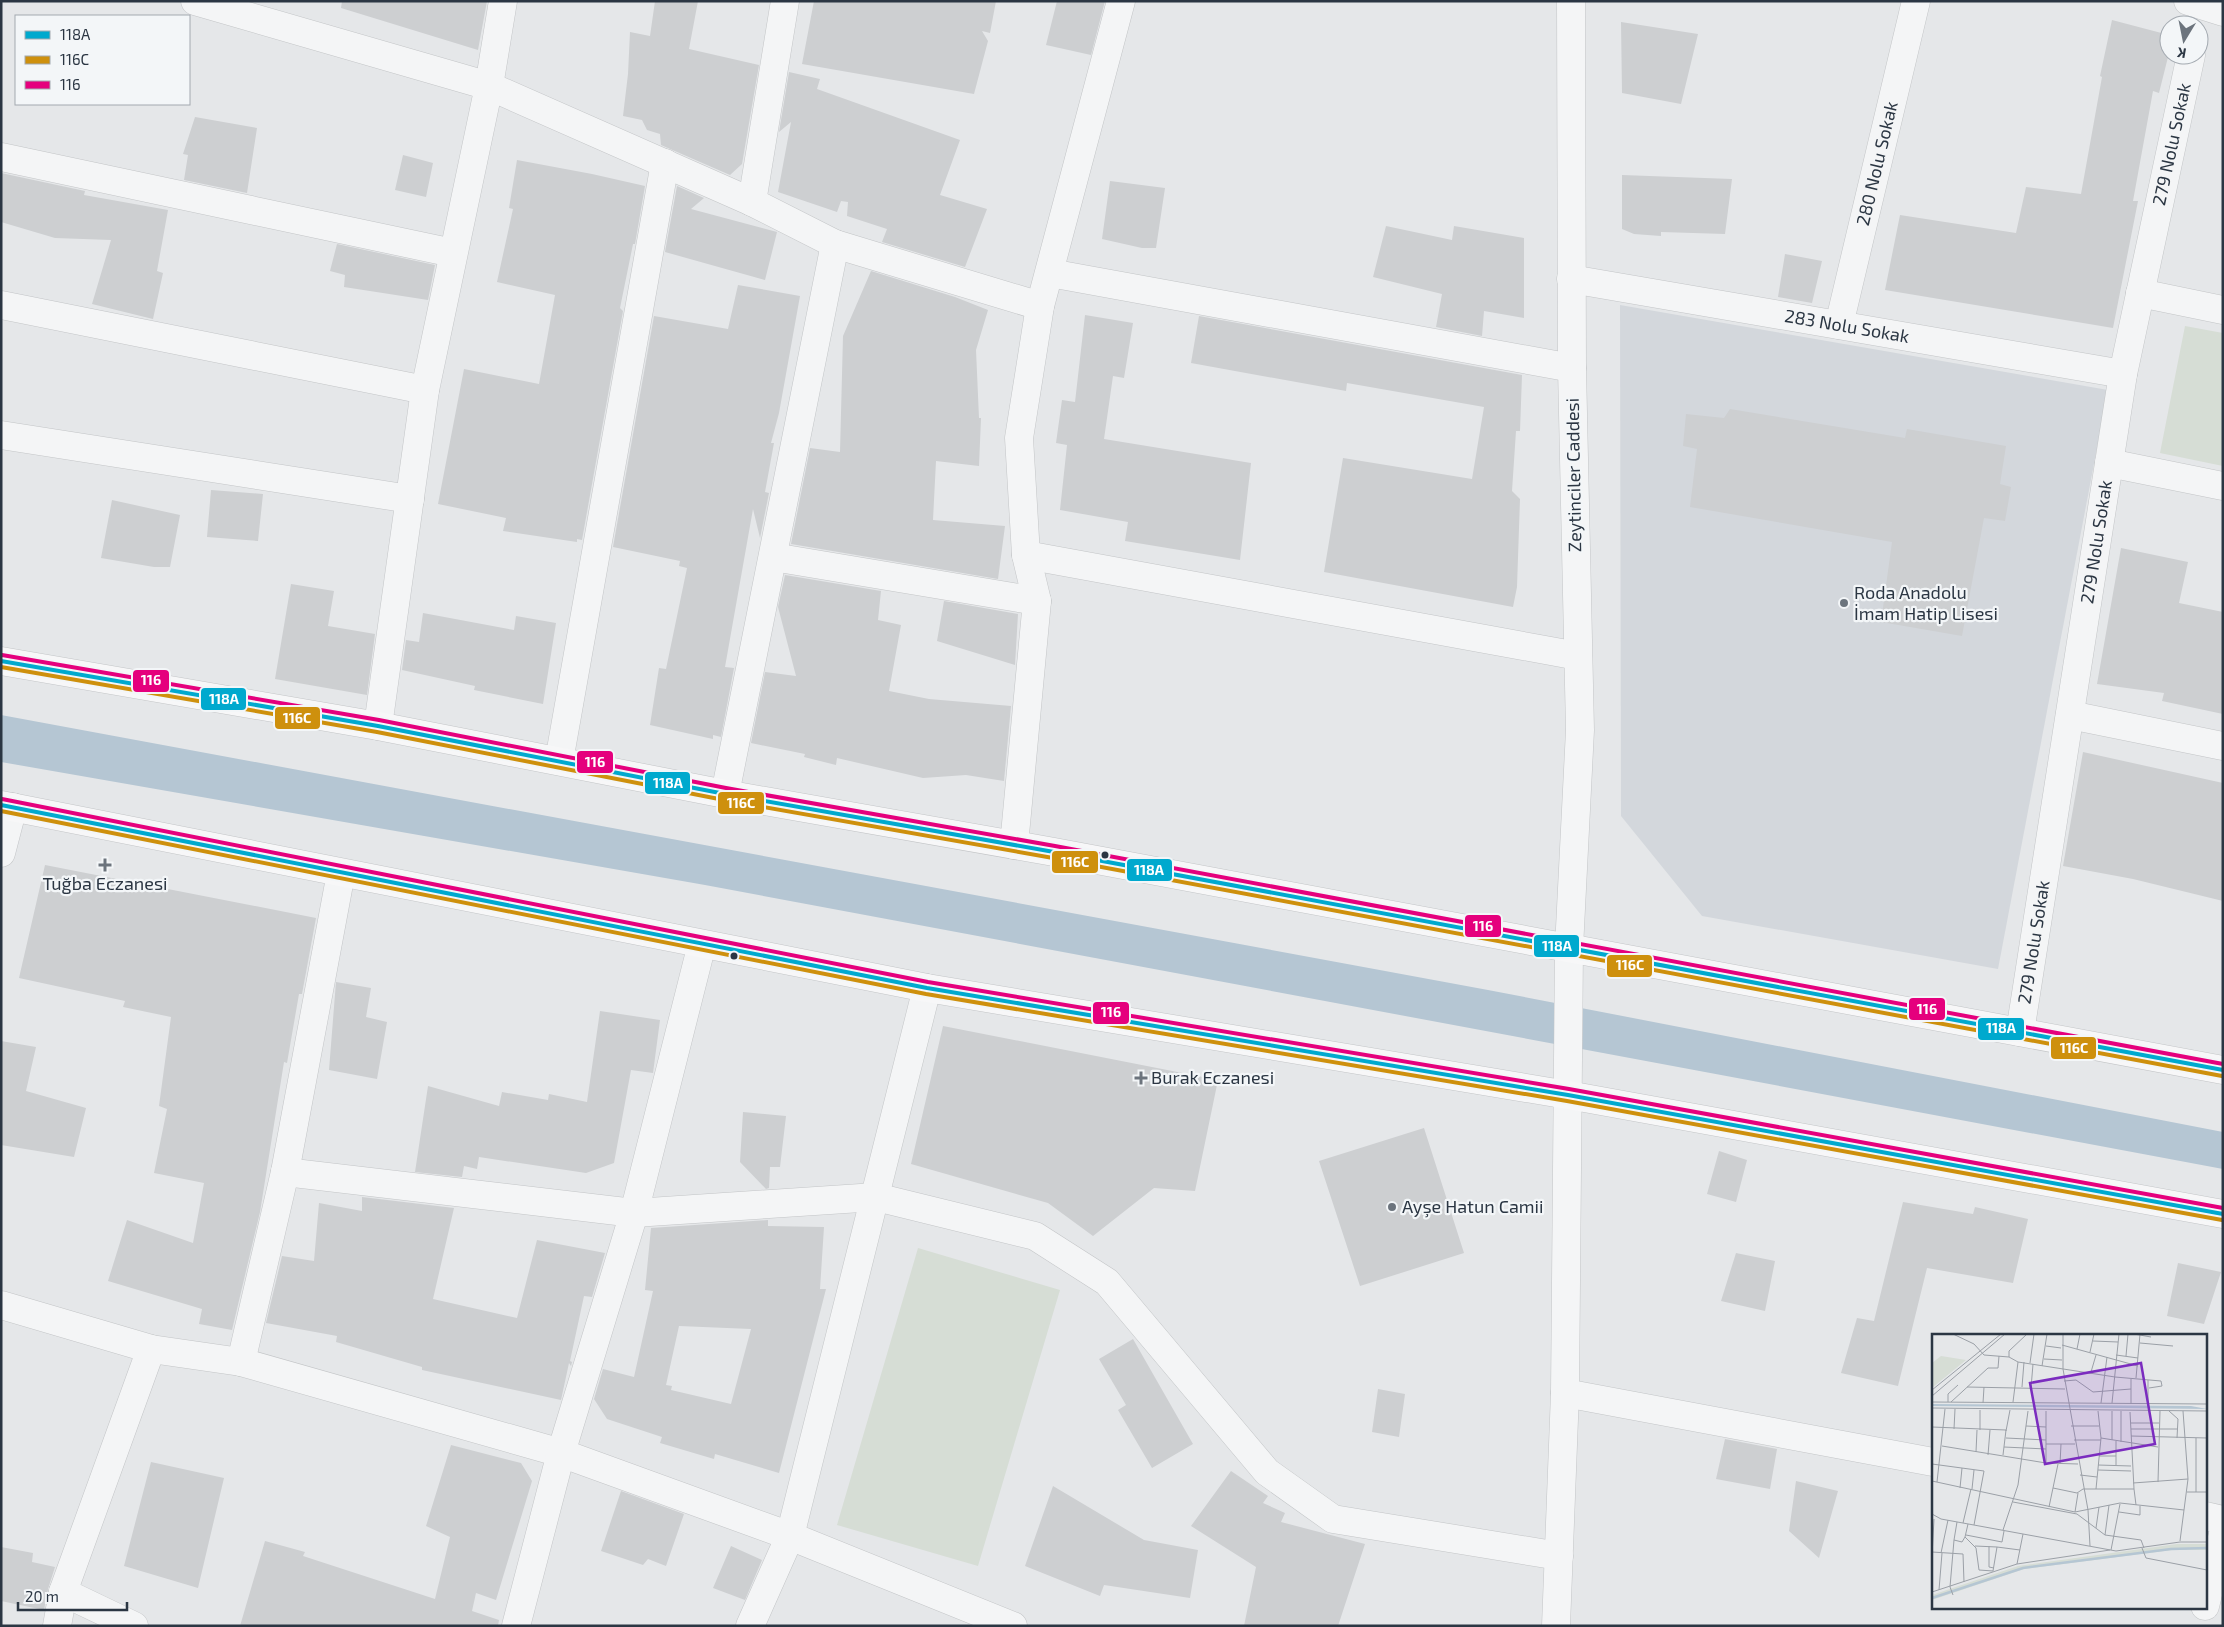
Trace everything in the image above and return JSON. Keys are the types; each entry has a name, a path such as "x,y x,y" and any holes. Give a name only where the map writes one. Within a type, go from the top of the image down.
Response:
{"main road":[{"path":"1,661 378,726 725,794 1014,845 2223,1070"},
{"path":"7,806 927,988 1568,1095 2223,1214"}],"street":[{"path":"195,1 489,86 752,202 835,244 1040,306"},
{"path":"378,726 425,390 489,86 503,1"},
{"path":"752,202 784,1"},
{"path":"1014,845 1037,602 1026,555 1019,438 1040,306 1121,1"},
{"name":"Zeytinciler Caddesi","path":"1556,1626 1565,1393 1569,948 1580,730 1572,368 1570,1"},
{"name":"280 Nolu Sokak","path":"1839,325 1916,1"},
{"name":"279 Nolu Sokak","path":"2020,1032 2123,374 2189,65"},
{"path":"1,157 453,253"},
{"path":"559,761 665,163"},
{"path":"725,794 835,244"},
{"path":"1050,273 1572,368"},
{"name":"283 Nolu Sokak","path":"1572,279 2123,374"},
{"path":"2140,293 2223,310"},
{"path":"1,305 425,390"},
{"path":"1,435 410,499"},
{"path":"2109,463 2223,486"},
{"path":"1026,555 1578,656"},
{"path":"773,557 1037,602"},
{"path":"2070,716 2223,746"},
{"path":"1,852 7,806"},
{"path":"241,1362 285,1172 341,873"},
{"path":"516,1626 561,1453 634,1213 702,944"},
{"path":"750,1626 790,1536 927,988"},
{"path":"285,1172 634,1213 876,1197 1035,1236 1107,1282 1267,1472 1333,1519 1559,1556"},
{"path":"1,1305 151,1349 241,1362 561,1453 790,1536 1006,1625"},
{"path":"57,1626 63,1592 151,1349"},
{"path":"1565,1393 1932,1462"},
{"path":"2206,1516 2223,1520"},
{"path":"2206,1603 2223,1534"},
{"path":"63,1592 134,1626"},
{"path":"2200,1626 2204,1610"}],"shaded area":[{"name":"Roda Anadolu İmam Hatip Lisesi","path":"1620,305 2108,390 1998,969 1702,916 1621,816"},
{"path":"2185,326 2223,333 2223,466 2160,453"},
{"path":"918,1248 1060,1290 978,1566 837,1525"}],"water":[{"path":"1,715 1488,990 2223,1132 2223,1169 705,885 1,762"}],"building":[{"path":"342,1 487,1 478,50 341,8"},
{"path":"655,1 698,1 689,49 759,65 742,164 730,175 661,145 660,134 647,130 642,120 623,116 630,32 650,36"},
{"path":"814,1 996,1 990,33 982,31 988,41 974,94 802,64"},
{"path":"1057,1 1105,1 1091,55 1046,45"},
{"path":"2112,20 2159,32 2159,65 2166,65 2159,93 2153,91 2133,201 2138,201 2113,328 1885,290 1900,215 2016,233 2026,187 2081,194 2102,77 2100,76"},
{"path":"1621,22 1698,34 1681,104 1622,93"},
{"path":"789,72 820,79 817,89 960,140 940,195 987,209 965,267 882,242 887,229 847,216 848,202 841,201 837,212 778,192 791,122 779,132"},
{"path":"195,117 257,128 247,193 184,180 188,155 183,154"},
{"path":"403,155 433,163 426,197 395,190"},
{"path":"517,160 645,186 635,244 633,244 620,308 623,311 582,540 577,539 577,542 503,531 506,518 438,504 464,369 539,384 555,295 497,282 513,209 509,208"},
{"path":"1,173 85,191 84,195 168,210 157,271 163,273 153,319 92,304 111,240 55,238 1,222"},
{"path":"1622,175 1732,179 1725,234 1661,232 1661,236 1634,234 1622,229"},
{"path":"1110,181 1165,188 1156,248 1142,248 1102,239"},
{"path":"677,186 704,198 691,209 777,232 765,280 665,252"},
{"path":"1386,226 1452,240 1454,226 1524,238 1524,318 1484,311 1482,336 1436,327 1442,294 1373,277"},
{"path":"337,244 435,265 428,300 344,287 345,275 330,271"},
{"path":"1785,254 1822,261 1812,303 1778,297"},
{"path":"871,271 955,297 988,310 976,350 979,418 981,418 979,466 936,461 933,520 1005,526 998,579 791,544 810,448 840,452 843,336"},
{"path":"738,285 800,296 779,413 771,443 774,443 765,492 769,493 760,538 753,509 725,667 734,668 721,737 713,735 713,739 650,725 659,668 666,669 687,568 679,566 680,561 613,547 654,316 728,329"},
{"path":"1085,315 1133,323 1124,378 1113,376 1104,439 1251,463 1240,560 1125,541 1128,522 1060,510 1067,445 1056,443 1062,400 1075,402"},
{"path":"1199,316 1522,375 1520,431 1516,431 1512,491 1520,499 1517,587 1513,607 1324,572 1343,458 1472,479 1484,407 1347,383 1346,391 1191,363"},
{"path":"1730,409 1905,438 1907,429 2006,446 2000,484 2011,487 2005,521 1984,518 1962,636 1881,622 1892,542 1690,507 1697,449 1683,446 1686,414 1724,418"},
{"path":"211,490 263,494 258,541 207,537"},
{"path":"112,500 180,515 170,567 154,567 101,558"},
{"path":"2121,548 2188,562 2179,603 2223,612 2223,714 2162,701 2164,693 2097,684"},
{"path":"785,575 881,591 878,620 901,625 889,691 929,699 1011,706 1004,781 966,775 923,778 837,758 836,765 804,757 805,754 751,743 765,672 796,676 778,607"},
{"path":"291,584 334,591 328,626 375,634 367,695 275,679"},
{"path":"944,601 1018,614 1015,665 937,641"},
{"path":"423,613 514,630 516,616 556,623 543,704 474,690 475,686 402,670 406,640 419,642"},
{"path":"2083,752 2223,783 2223,901 2133,879 2063,866"},
{"path":"45,865 316,918 302,994 299,994 287,1063 284,1062 260,1212 232,1330 199,1324 202,1309 108,1281 127,1220 193,1243 204,1183 154,1173 167,1109 159,1106 171,1017 123,1007 125,1001 19,978"},
{"path":"336,982 371,988 366,1017 387,1022 377,1079 329,1070"},
{"path":"600,1011 660,1020 653,1073 631,1070 614,1163 586,1173 479,1157 477,1169 464,1166 462,1177 415,1172 428,1086 499,1106 502,1092 548,1100 549,1094 587,1102"},
{"path":"943,1026 1218,1080 1195,1191 1154,1188 1093,1236 1048,1203 911,1164"},
{"path":"1,1041 36,1047 26,1091 86,1108 74,1157 1,1145"},
{"path":"743,1112 786,1116 780,1167 770,1167 769,1188 766,1189 740,1162"},
{"name":"Ayşe Hatun Camii","path":"1424,1128 1464,1253 1360,1286 1319,1161"},
{"path":"1719,1151 1747,1160 1736,1202 1707,1194"},
{"path":"362,1197 454,1208 433,1299 517,1318 537,1240 605,1253 592,1297 584,1296 570,1361 572,1362 571,1366 569,1363 561,1400 422,1370 422,1367 336,1342 337,1336 266,1323 282,1256 314,1261 319,1203 362,1211"},
{"path":"1903,1202 1973,1214 1975,1207 2028,1219 2013,1283 1927,1268 1898,1386 1841,1373 1857,1318 1874,1321"},
{"path":"768,1220 768,1226 824,1227 820,1289 826,1289 779,1473 715,1454 714,1459 660,1443 662,1437 607,1419 594,1399 603,1369 634,1377 653,1291 645,1290 651,1228","holes":["679,1326 751,1329 731,1404 671,1390 672,1386 666,1385"]},
{"path":"1736,1253 1775,1261 1765,1311 1721,1301"},
{"path":"2178,1263 2221,1272 2204,1324 2167,1316"},
{"path":"1133,1339 1193,1444 1152,1468 1118,1410 1126,1405 1099,1359"},
{"path":"1378,1389 1405,1394 1399,1437 1372,1432"},
{"path":"1725,1439 1777,1449 1770,1489 1716,1479"},
{"path":"451,1445 521,1463 532,1481 496,1600 476,1593 472,1611 499,1620 498,1626 240,1626 265,1541 305,1552 303,1556 435,1599 450,1537 426,1526"},
{"path":"151,1462 224,1478 198,1588 124,1566"},
{"path":"1231,1471 1268,1496 1263,1503 1285,1513 1281,1522 1365,1544 1338,1626 1244,1626 1256,1567 1191,1526"},
{"path":"1796,1481 1838,1491 1819,1558 1789,1531"},
{"path":"1053,1486 1144,1540 1198,1550 1190,1598 1104,1585 1100,1596 1025,1566"},
{"path":"621,1491 684,1514 666,1566 648,1559 643,1565 601,1551"},
{"path":"731,1546 762,1560 745,1600 713,1588"},
{"path":"1,1547 33,1553 32,1562 55,1567 44,1610 1,1601"}],"transit line":[{"name":"116","path":"2,655 379,720 726,788 1055,846 2223,1064"},
{"name":"118A","path":"1,661 378,726 725,794 1054,852 2223,1070"},
{"name":"116C","path":"1,667 377,732 724,800 1053,858 2222,1076"},
{"name":"116","path":"2,799 928,982 1569,1089 2223,1208"},
{"name":"118A","path":"1,805 927,988 1568,1095 2223,1214"},
{"name":"116C","path":"1,811 926,994 1567,1101 2222,1220"}],"place":[{"name":"Roda Anadolu İmam Hatip Lisesi","path":"1844,603"},
{"name":"Tuğba Eczanesi","path":"105,865"},
{"name":"Burak Eczanesi","path":"1141,1078"},
{"name":"Ayşe Hatun Camii","path":"1392,1207"}]}
